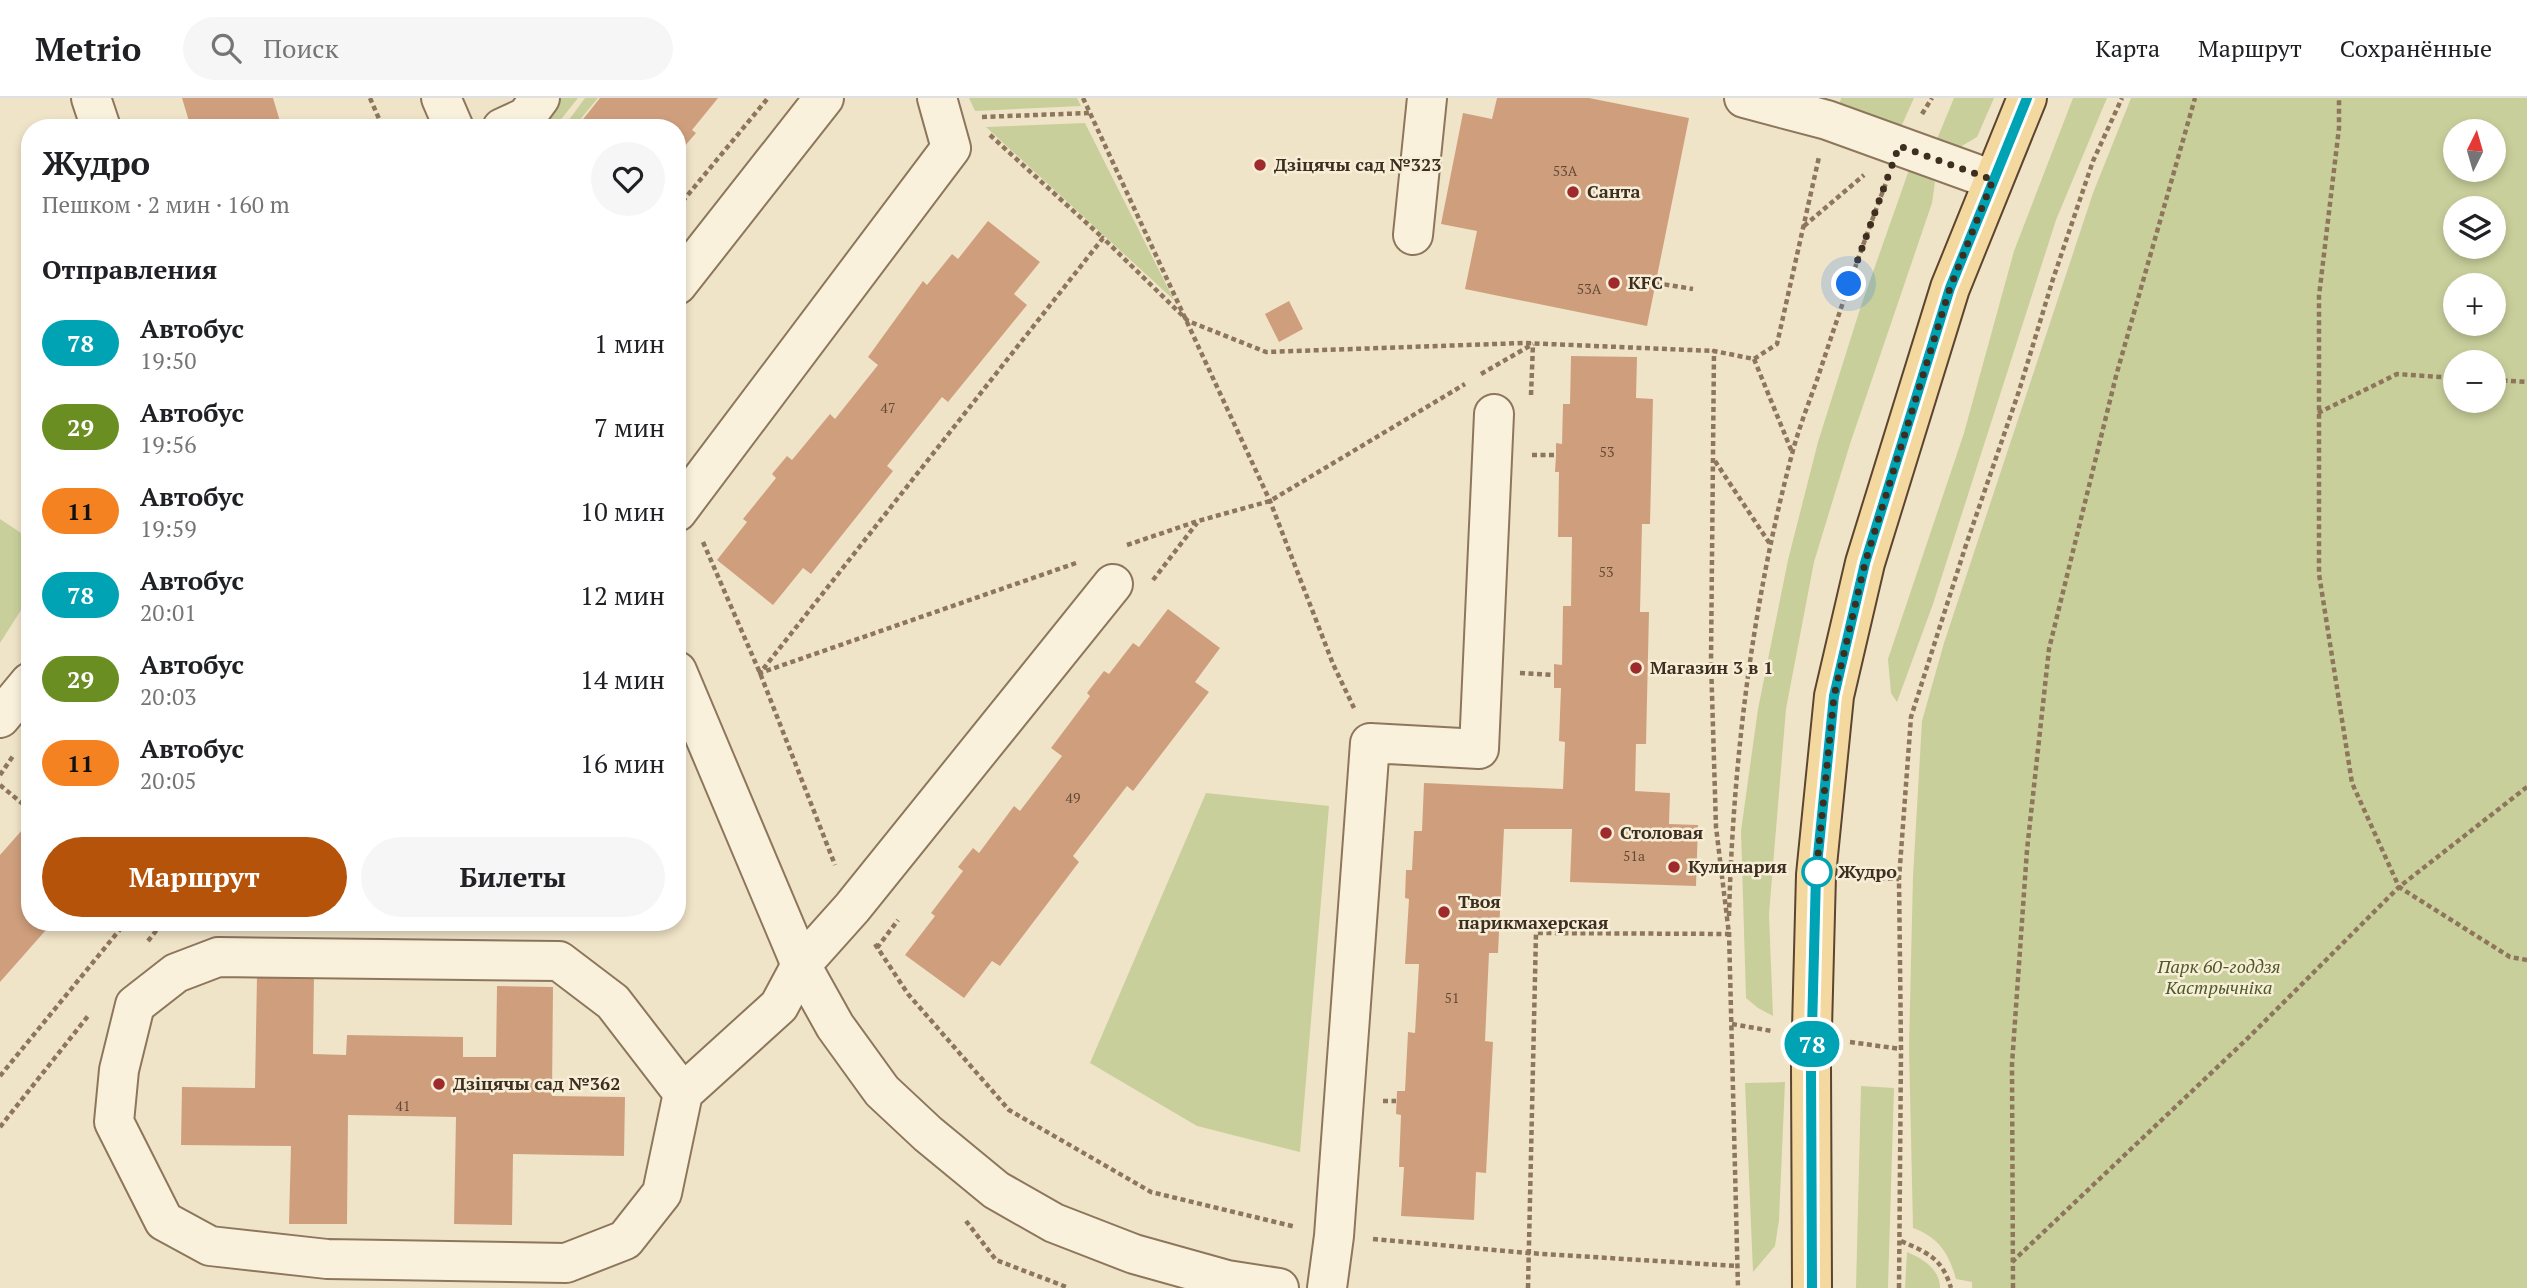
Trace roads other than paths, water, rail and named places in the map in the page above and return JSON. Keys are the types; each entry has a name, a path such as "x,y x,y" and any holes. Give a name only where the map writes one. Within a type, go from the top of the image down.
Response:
{"main road":[{"path":"1812,1288 1811,1068 1816,875 1834,696 1865,563 1950,288 2027,98"}],"lane":[{"path":"91,98 98,119"},
{"path":"522,119 540,98"},
{"path":"686,274 824,98"},
{"path":"689,525 951,148 937,98"},
{"path":"1413,235 1427,98"},
{"path":"1744,98 1827,120 1993,180"},
{"path":"1327,1288 1334,1236 1370,743 1479,749 1494,414"},
{"path":"683,1093 613,1002 559,961 218,957 176,973 135,1005 119,1070 114,1122 164,1221 210,1247 327,1259 566,1263 625,1240 662,1193 683,1093 779,1006 801,965 852,908 1113,584"},
{"path":"686,692 801,965 835,1026 882,1091 996,1191 1054,1223 1133,1254 1227,1280 1279,1288"},
{"path":"0,718 21,693"}],"place":[{"name":"Дзіцячы сад №323","path":"1260,165"},
{"name":"Санта","path":"1573,192"},
{"name":"KFC","path":"1614,283"},
{"name":"Магазин 3 в 1","path":"1636,668"},
{"name":"Столовая","path":"1606,833"},
{"name":"Кулинария","path":"1674,867"},
{"name":"Жудро","path":"1817,872"},
{"name":"Твоя парикмахерская","path":"1444,912"},
{"name":"Дзіцячы сад №362","path":"439,1084"}],"park label":[{"name":"Парк 60-годдзя Кастрычніка","path":"2219,977"}]}
